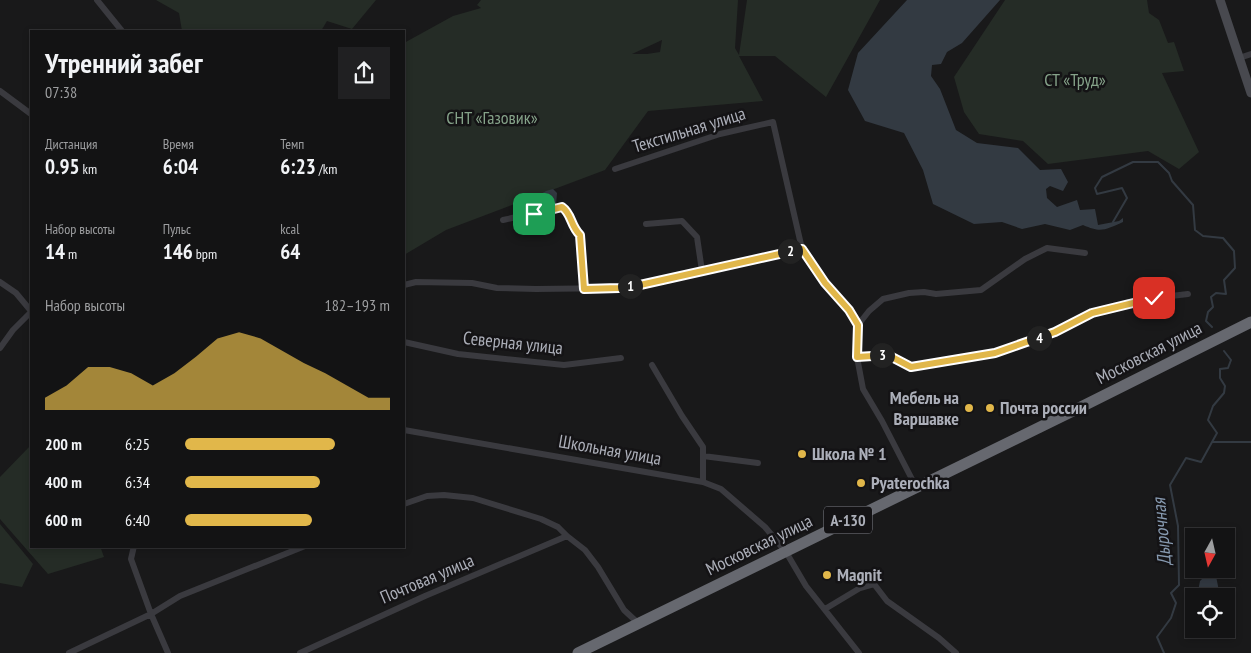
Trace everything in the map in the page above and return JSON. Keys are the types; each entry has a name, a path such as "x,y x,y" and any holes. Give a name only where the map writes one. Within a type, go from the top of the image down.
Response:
{"highway":[{"name":"Московская улица","path":"578,653 1251,322"}],"main road":[{"path":"1220,0 1239,58 1249,81 1251,93"}],"street":[{"path":"97,0 121,30"},
{"path":"1239,58 1251,54"},
{"path":"0,91 30,113"},
{"name":"Текстильная улица","path":"615,169 720,134 773,122 802,249"},
{"path":"503,220 562,207 568,211 573,228 580,235 584,289"},
{"path":"646,224 682,221 696,237 702,271"},
{"path":"858,325 868,311 882,299 909,293 924,292 936,294 981,290 1025,260 1047,248 1085,253"},
{"path":"405,285 416,282 462,283 498,288 536,290 619,288 678,277 802,249 825,283 849,310 858,325 857,357 863,389 882,421 916,488"},
{"path":"0,282 16,294 30,310"},
{"path":"857,357 888,355 911,367 995,353 1055,332 1092,313 1154,298 1188,294"},
{"path":"0,348 13,330 30,312"},
{"name":"Северная улица","path":"405,342 458,354 564,365 621,358"},
{"path":"652,365 682,416 704,447 703,482"},
{"name":"Школьная улица","path":"405,430 703,482 721,488 744,507 786,552 806,586 859,653"},
{"path":"704,456 758,463"},
{"path":"405,504 427,496 444,495 473,498 541,519 558,527 585,550 598,567 624,610 638,623"},
{"name":"Почтовая улица","path":"300,653 425,596 567,536"},
{"path":"134,548 131,559 151,614 168,653"},
{"path":"69,653 151,614 180,596 300,548"},
{"path":"825,609 860,588 874,584 888,601 939,638 956,653"}],"green space":[{"path":"156,0 376,0 352,29 327,21 322,30 182,30 179,13"},
{"name":"СНТ «Газовик»","path":"481,0 738,0 735,48 739,55 747,0 880,0 826,97 775,56 739,56 763,101 648,111 605,170 446,230 405,254 405,42 453,16 481,8 477,5","holes":["662,40 660,52 632,54"]},
{"name":"СТ «Труд»","path":"1005,0 1147,0 1149,13 1159,20 1168,43 1174,42 1184,71 1162,73 1199,152 1179,169 1148,151 1048,164 1023,141 979,134 964,112 954,77"},
{"path":"30,446 30,548 101,548 104,557 48,574 0,519 0,477"},
{"path":"0,524 33,564 22,587 0,583"}],"shaded area":[{"path":"907,0 1000,0 962,43 947,52 941,64 932,65 931,76 940,89 956,130 977,143 1018,148 1040,170 1061,169 1068,182 1063,191 1050,186 1046,189 1047,198 1057,207 1077,200 1080,210 1095,209 1098,225 1119,221 1123,218 1123,222 1103,230 1083,225 1070,230 1045,224 1022,229 1002,222 974,224 933,204 923,170 904,133 865,121 848,90 858,53"},
{"path":"553,189 557,193 556,205 541,205 537,210 529,205 528,201"},
{"path":"1203,578 1216,578 1218,588 1199,588 1200,581"}],"waterway":[{"name":"Дырочная","path":"1113,222 1127,198 1122,188 1097,194 1095,188 1102,177 1133,162 1158,162 1169,173 1172,181 1193,205 1195,230 1203,236 1223,238 1234,251 1235,268 1224,280 1226,294 1216,293 1211,297 1213,307 1208,312 1206,321 1212,327"},
{"name":"Дырочная","path":"1164,653 1157,637 1171,618 1176,603 1171,593 1179,585 1178,526 1170,485 1186,458 1201,462 1217,433 1208,420 1213,406 1224,393 1225,386 1220,378 1220,369 1228,368 1231,360 1224,351"},
{"path":"1213,442 1251,442"}],"place":[{"name":"Мебель на Варшавке","path":"969,408"},
{"name":"Почта россии","path":"990,408"},
{"name":"Школа № 1","path":"802,454"},
{"name":"Pyaterochka","path":"861,483"},
{"name":"Magnit","path":"827,575"}],"route":[{"path":"534,214 562,207 568,211 573,228 580,235 584,289 640,285 802,249 825,283 849,310 858,325 857,357 888,355 911,367 995,353 1055,332 1092,313 1154,298"}]}
